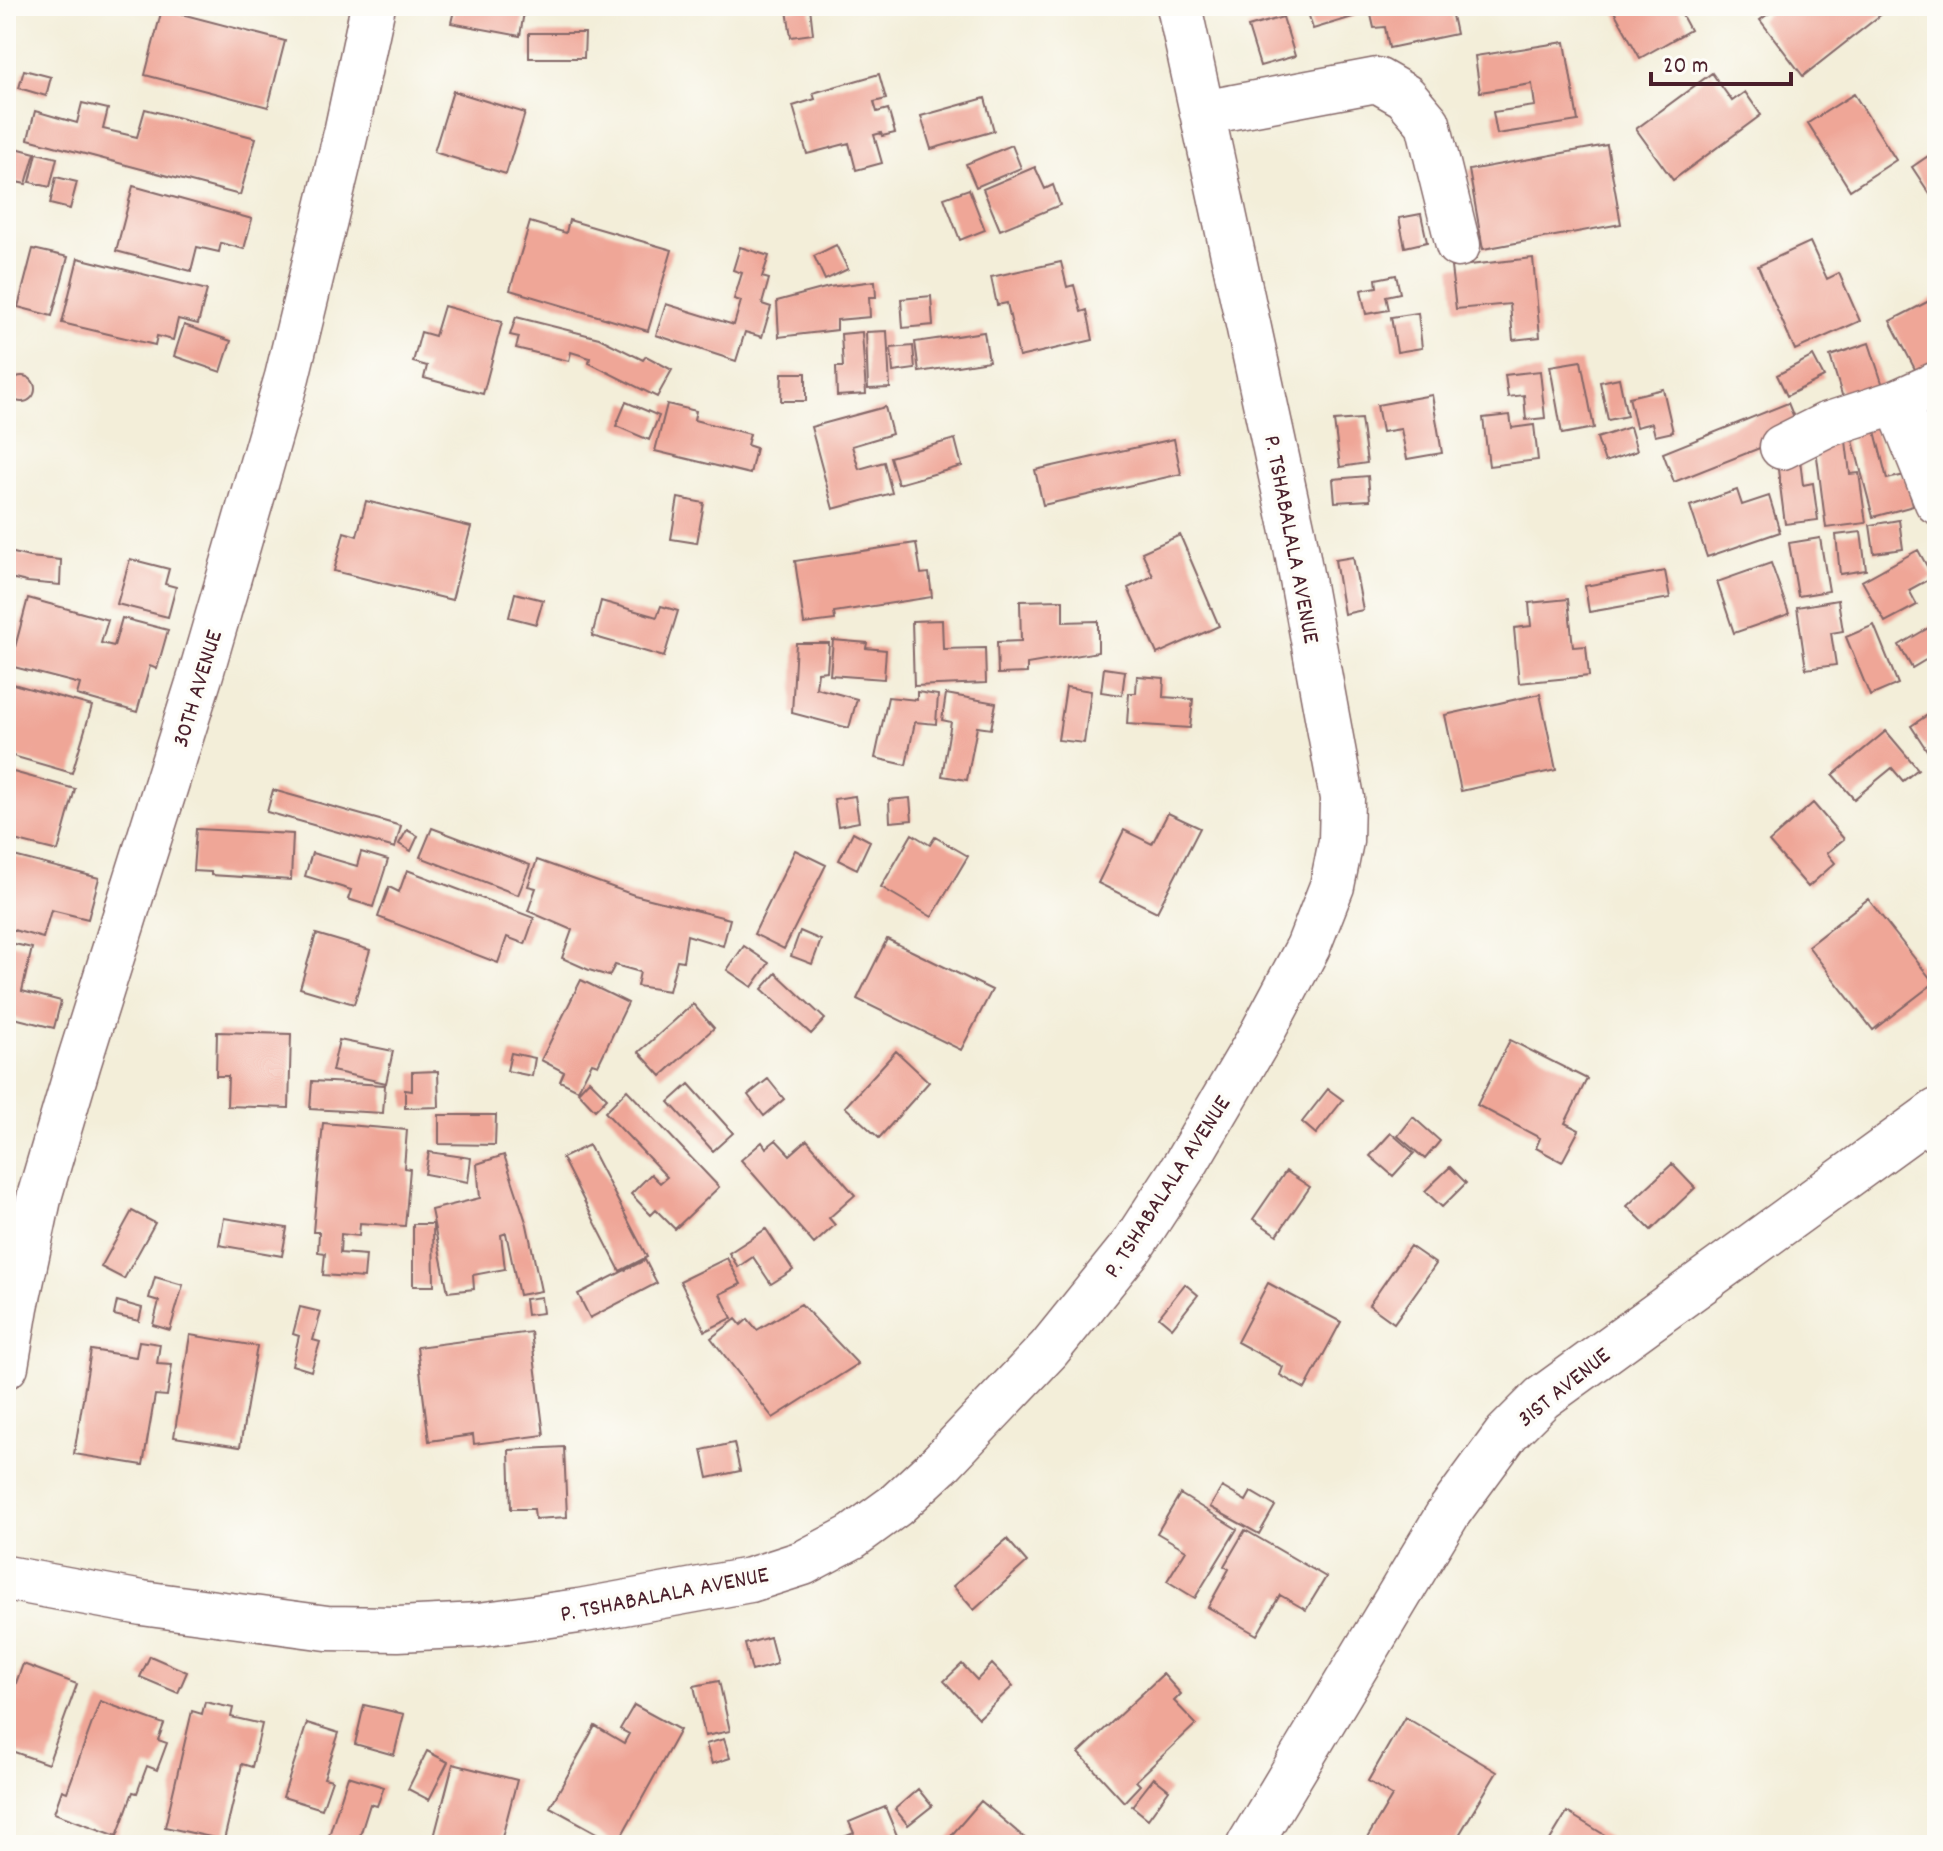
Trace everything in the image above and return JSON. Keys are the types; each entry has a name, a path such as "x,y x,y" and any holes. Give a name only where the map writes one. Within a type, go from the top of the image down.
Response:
{"street":[{"name":"30TH AVENUE","path":"6,1366 40,1194 200,677 287,377 373,6"},
{"name":"P. TSHABALALA AVENUE","path":"6,1578 142,1603 327,1628 398,1629 479,1625 579,1611 750,1580 803,1563 852,1537 896,1505 939,1465 1049,1349 1132,1246 1186,1163 1260,1037 1308,947 1332,886 1341,841 1342,798 1294,536 1179,6"},
{"path":"1202,113 1377,80 1405,96 1428,123 1458,245"},
{"path":"1782,447 1826,425 1897,402 1937,384"},
{"path":"1897,402 1937,502"},
{"name":"31ST AVENUE","path":"1249,1845 1449,1512 1507,1433 1542,1398 1937,1111"}],"building":[{"path":"455,6 525,6 520,36 451,23"},
{"path":"1306,6 1353,6 1356,16 1313,29"},
{"path":"1369,6 1450,6 1456,34 1389,48 1385,27 1374,28"},
{"path":"1611,6 1677,6 1690,30 1640,58"},
{"path":"1779,6 1892,6 1803,76 1760,20"},
{"path":"810,7 813,34 791,37 787,10"},
{"path":"162,9 285,41 268,107 145,75"},
{"path":"1283,17 1295,56 1260,66 1248,27"},
{"path":"529,33 585,33 584,58 529,58"},
{"path":"1565,42 1578,121 1497,134 1493,112 1535,106 1532,84 1480,92 1475,56"},
{"path":"24,70 51,77 46,96 19,88"},
{"path":"1712,73 1732,101 1745,92 1761,115 1673,180 1636,129"},
{"path":"879,74 886,99 874,102 877,112 888,109 895,133 874,135 882,163 856,170 849,143 807,154 793,106 815,99 813,93"},
{"path":"453,91 525,113 506,174 434,152"},
{"path":"1854,94 1896,160 1850,190 1808,123"},
{"path":"985,98 994,131 931,149 921,116"},
{"path":"82,103 108,109 103,129 137,137 145,109 256,138 240,195 28,139 35,111 77,123"},
{"path":"1012,145 1021,168 976,187 966,164"},
{"path":"1607,145 1621,224 1483,249 1469,170"},
{"path":"12,147 35,153 26,184 6,180"},
{"path":"1937,150 1937,205 1912,167"},
{"path":"37,153 57,158 50,187 30,182"},
{"path":"1035,167 1045,189 1053,185 1060,205 1000,230 983,189"},
{"path":"56,177 77,182 70,209 50,204"},
{"path":"133,186 252,219 244,249 221,243 219,252 197,247 191,271 116,251"},
{"path":"969,189 985,230 960,240 944,198"},
{"path":"1421,214 1427,242 1405,247 1399,218"},
{"path":"569,220 672,250 648,331 510,290 530,222 566,233"},
{"path":"1810,242 1827,279 1839,273 1860,321 1795,350 1758,266"},
{"path":"836,245 848,269 825,280 814,256"},
{"path":"740,247 769,256 762,277 769,279 762,304 771,307 762,337 745,332 736,361 656,335 666,304 734,325 741,301 734,299 742,273 733,270"},
{"path":"33,249 68,257 52,316 18,307"},
{"path":"78,258 207,290 198,324 178,319 173,340 157,336 155,345 62,323"},
{"path":"1533,258 1540,337 1513,340 1510,304 1456,309 1451,267"},
{"path":"1061,262 1067,287 1074,285 1081,312 1087,310 1093,340 1019,357 1007,303 997,305 991,277"},
{"path":"1396,275 1400,293 1386,296 1389,310 1366,314 1361,290 1377,287 1376,279"},
{"path":"875,281 876,297 869,297 870,317 837,320 837,330 779,337 777,301 829,287"},
{"path":"931,296 933,325 903,328 901,299"},
{"path":"1937,297 1937,368 1919,377 1890,321"},
{"path":"444,306 502,322 483,394 424,378 427,366 413,362 421,332 435,336"},
{"path":"1418,313 1422,348 1397,352 1391,317"},
{"path":"516,317 599,338 643,360 646,356 672,370 657,397 589,363 590,358 571,352 569,361 516,348 519,337 510,335"},
{"path":"184,325 231,341 221,372 174,356"},
{"path":"887,331 890,388 868,389 866,332"},
{"path":"862,332 866,394 837,396 836,367 843,367 841,334"},
{"path":"984,332 989,361 919,372 915,342"},
{"path":"1869,343 1887,398 1847,411 1830,356"},
{"path":"913,346 915,369 893,372 891,348"},
{"path":"1813,356 1824,377 1787,396 1777,375"},
{"path":"1581,361 1594,428 1562,434 1550,366"},
{"path":"1540,371 1545,418 1526,420 1524,395 1508,397 1505,375"},
{"path":"782,373 806,373 806,401 781,401"},
{"path":"22,376 31,380 35,389 31,398 22,402 13,398 9,389 13,380"},
{"path":"1619,378 1627,416 1608,420 1600,382"},
{"path":"1663,389 1673,432 1655,436 1652,423 1636,427 1629,397"},
{"path":"1432,395 1442,453 1407,459 1401,429 1382,432 1377,405"},
{"path":"626,402 659,416 649,440 616,426"},
{"path":"1788,403 1800,432 1674,482 1663,453"},
{"path":"667,404 696,411 694,420 750,434 747,445 756,448 750,474 655,451"},
{"path":"885,407 892,434 852,446 859,469 884,462 892,493 833,509 811,427"},
{"path":"1510,415 1512,428 1534,425 1538,460 1489,466 1483,418"},
{"path":"1361,419 1367,463 1340,467 1334,421"},
{"path":"1630,427 1637,451 1605,462 1597,438"},
{"path":"1874,427 1887,479 1905,475 1913,506 1873,517 1851,433"},
{"path":"1814,433 1846,441 1850,474 1859,473 1866,523 1826,528"},
{"path":"955,439 962,466 898,484 890,457"},
{"path":"1174,439 1181,474 1043,505 1035,470"},
{"path":"1799,451 1803,485 1813,483 1818,520 1785,524 1776,454"},
{"path":"1368,476 1370,500 1335,502 1333,479"},
{"path":"1737,490 1742,505 1769,496 1780,532 1707,557 1690,506"},
{"path":"678,498 704,503 697,543 671,539"},
{"path":"366,501 471,527 452,600 334,571 344,532 357,536"},
{"path":"1899,520 1903,549 1874,553 1870,525"},
{"path":"1861,532 1866,570 1840,574 1836,535"},
{"path":"1180,535 1219,626 1157,654 1128,588 1153,576 1142,552"},
{"path":"1820,538 1829,591 1798,596 1789,543"},
{"path":"916,543 921,574 929,573 932,597 834,612 835,620 804,624 795,561"},
{"path":"1918,550 1933,577 1909,590 1917,605 1885,622 1862,581"},
{"path":"6,551 61,560 60,585 6,577"},
{"path":"1353,557 1363,610 1344,614 1335,560"},
{"path":"130,559 169,569 165,584 176,587 168,617 117,604"},
{"path":"1771,563 1789,614 1734,633 1717,582"},
{"path":"1665,571 1670,598 1589,612 1585,586"},
{"path":"515,593 543,600 536,624 509,617"},
{"path":"28,598 108,620 101,643 114,646 122,618 168,630 157,669 150,666 137,712 77,695 80,684 10,666"},
{"path":"1568,599 1573,647 1586,646 1589,676 1519,683 1514,628 1531,626 1529,603"},
{"path":"1063,600 1063,622 1098,621 1098,652 1027,664 1027,673 998,674 997,642 1021,641 1020,601"},
{"path":"1838,600 1843,631 1831,633 1836,665 1806,669 1797,607"},
{"path":"601,601 657,617 661,606 678,611 664,657 592,636"},
{"path":"942,620 943,649 985,648 986,683 914,686 912,621"},
{"path":"1937,623 1937,653 1912,668 1899,645"},
{"path":"1874,625 1898,684 1870,696 1846,637"},
{"path":"833,640 867,643 866,648 886,650 884,679 830,675"},
{"path":"796,643 829,643 827,671 818,672 816,688 857,699 849,728 792,713"},
{"path":"1104,668 1125,671 1122,695 1101,692"},
{"path":"1137,676 1164,678 1163,697 1193,699 1190,728 1127,724 1129,693 1136,693"},
{"path":"6,682 92,706 72,773 6,754"},
{"path":"1066,687 1091,691 1084,743 1058,740"},
{"path":"917,692 938,695 936,724 915,722 906,765 875,758 888,697 917,700"},
{"path":"946,694 996,703 991,729 977,727 967,780 942,776 951,722 942,720"},
{"path":"1540,694 1556,770 1461,791 1445,715"},
{"path":"1935,710 1937,747 1928,752 1911,726"},
{"path":"1886,731 1918,769 1903,781 1892,768 1854,799 1833,775"},
{"path":"6,770 75,789 58,851 6,838"},
{"path":"273,790 401,826 395,848 267,812"},
{"path":"855,796 859,822 838,826 834,799"},
{"path":"910,798 912,820 890,822 889,800"},
{"path":"1813,803 1844,839 1827,853 1835,863 1808,887 1769,842"},
{"path":"1168,813 1200,828 1157,912 1098,883 1124,830 1152,844"},
{"path":"432,828 530,865 518,895 420,857"},
{"path":"196,829 293,834 291,880 193,871"},
{"path":"407,830 418,836 411,851 399,844"},
{"path":"853,832 870,841 857,869 839,860"},
{"path":"912,834 930,845 935,837 968,856 932,917 881,887"},
{"path":"795,850 826,865 784,949 754,934"},
{"path":"361,852 388,860 373,907 348,899 351,890 305,876 312,853 357,866"},
{"path":"6,854 99,878 88,919 51,910 43,938 6,928"},
{"path":"537,860 634,895 730,919 723,946 687,935 683,961 677,960 669,991 637,986 640,972 615,965 609,976 562,958 572,930 528,911 536,888 528,886"},
{"path":"407,870 534,918 525,944 507,937 498,963 378,917 389,887 399,892"},
{"path":"1868,899 1934,983 1873,1030 1808,946"},
{"path":"800,931 821,940 812,964 791,956"},
{"path":"316,934 370,950 354,1004 300,988"},
{"path":"887,939 992,990 961,1050 857,999"},
{"path":"6,942 32,948 22,991 61,1001 54,1028 6,1016"},
{"path":"744,946 769,963 752,987 727,970"},
{"path":"776,973 825,1019 811,1034 762,989"},
{"path":"581,980 628,1003 598,1065 592,1063 578,1090 560,1081 564,1072 541,1060"},
{"path":"693,1004 714,1028 661,1076 639,1052"},
{"path":"217,1032 291,1034 289,1108 227,1106 228,1076 216,1076"},
{"path":"339,1040 393,1051 386,1083 332,1071"},
{"path":"1510,1040 1587,1079 1565,1123 1579,1130 1562,1162 1536,1148 1540,1138 1477,1105"},
{"path":"896,1051 929,1082 879,1138 845,1107"},
{"path":"511,1053 535,1058 532,1076 507,1071"},
{"path":"438,1071 439,1107 405,1108 405,1090 412,1091 412,1072"},
{"path":"768,1079 784,1099 764,1116 748,1095"},
{"path":"589,1080 607,1098 595,1110 578,1092"},
{"path":"312,1081 385,1085 383,1113 310,1109"},
{"path":"689,1084 733,1133 713,1151 669,1102"},
{"path":"1328,1089 1343,1100 1316,1134 1302,1122"},
{"path":"627,1090 719,1187 675,1229 656,1210 651,1215 631,1194 651,1174 660,1183 667,1177 605,1112"},
{"path":"439,1115 496,1115 495,1145 439,1144"},
{"path":"1413,1117 1440,1141 1425,1159 1398,1136"},
{"path":"323,1123 407,1130 404,1168 410,1169 405,1226 360,1223 359,1236 341,1234 340,1253 366,1255 364,1278 323,1275 325,1253 318,1252 319,1232 313,1232"},
{"path":"1391,1133 1414,1153 1393,1176 1370,1156"},
{"path":"776,1140 790,1155 807,1140 855,1195 829,1218 835,1225 814,1244 741,1160 762,1142 766,1148"},
{"path":"589,1145 647,1257 620,1271 562,1158"},
{"path":"429,1152 471,1158 468,1182 425,1174"},
{"path":"504,1155 527,1225 541,1291 519,1295 506,1233 501,1235 505,1269 473,1275 474,1289 448,1292 431,1210 480,1198 477,1164"},
{"path":"1672,1164 1695,1188 1651,1230 1627,1206"},
{"path":"1450,1167 1466,1183 1442,1207 1425,1191"},
{"path":"1286,1171 1310,1187 1277,1235 1253,1219"},
{"path":"132,1211 155,1223 124,1279 101,1267"},
{"path":"224,1218 287,1228 282,1256 219,1245"},
{"path":"413,1224 433,1224 434,1286 413,1286"},
{"path":"766,1229 793,1270 771,1284 753,1257 738,1267 729,1253"},
{"path":"1410,1246 1436,1264 1394,1323 1369,1305"},
{"path":"727,1258 741,1284 720,1294 732,1318 705,1331 680,1281"},
{"path":"645,1260 657,1283 590,1318 578,1294"},
{"path":"155,1277 183,1285 170,1330 153,1325 159,1301 149,1298"},
{"path":"1268,1283 1341,1322 1305,1389 1280,1375 1283,1367 1237,1342"},
{"path":"1185,1284 1198,1295 1172,1328 1159,1317"},
{"path":"541,1297 543,1313 527,1315 525,1299"},
{"path":"117,1301 142,1308 139,1321 114,1315"},
{"path":"801,1304 858,1364 773,1418 711,1338 736,1319 741,1325 748,1319 757,1330"},
{"path":"300,1307 321,1312 313,1340 320,1342 311,1371 292,1365 299,1336 293,1334"},
{"path":"531,1332 544,1435 474,1444 473,1435 429,1441 417,1347"},
{"path":"190,1335 257,1346 240,1447 174,1437"},
{"path":"139,1341 160,1344 157,1364 172,1365 167,1396 155,1395 143,1465 74,1454 91,1350 136,1357"},
{"path":"734,1443 740,1471 708,1478 702,1450"},
{"path":"564,1447 567,1517 535,1519 534,1509 511,1509 509,1450"},
{"path":"1222,1487 1246,1501 1251,1492 1275,1506 1259,1534 1210,1507"},
{"path":"1180,1494 1237,1529 1195,1598 1167,1581 1186,1550 1157,1533"},
{"path":"1245,1530 1326,1577 1306,1610 1280,1595 1257,1635 1208,1607 1229,1569 1224,1566"},
{"path":"1007,1539 1027,1562 974,1610 953,1586"},
{"path":"770,1637 777,1664 752,1671 745,1644"},
{"path":"150,1656 187,1672 178,1693 140,1677"},
{"path":"23,1664 77,1684 48,1764 6,1749 6,1710"},
{"path":"962,1664 977,1680 992,1664 1013,1686 979,1718 944,1681"},
{"path":"1163,1674 1181,1694 1174,1701 1196,1724 1136,1781 1140,1785 1124,1802 1079,1753"},
{"path":"719,1681 730,1731 705,1736 694,1686"},
{"path":"100,1701 164,1724 158,1740 167,1743 157,1770 147,1766 137,1793 133,1792 117,1836 54,1813 62,1790 67,1792"},
{"path":"205,1702 233,1708 231,1717 262,1724 252,1767 242,1764 224,1840 165,1827 192,1711 202,1714"},
{"path":"364,1705 404,1714 394,1755 355,1744"},
{"path":"634,1705 680,1730 617,1844 550,1807 595,1726 624,1743 629,1734 620,1729"},
{"path":"1405,1717 1497,1772 1453,1845 1363,1845 1392,1796 1368,1781"},
{"path":"307,1723 339,1733 324,1778 332,1780 322,1809 283,1797"},
{"path":"724,1739 730,1758 712,1764 706,1744"},
{"path":"427,1751 448,1762 429,1800 408,1789"},
{"path":"453,1764 517,1780 500,1845 432,1845"},
{"path":"348,1776 384,1787 377,1806 370,1804 357,1845 326,1845"},
{"path":"1154,1778 1169,1790 1148,1819 1132,1806"},
{"path":"918,1789 932,1806 908,1825 895,1809"},
{"path":"981,1801 1033,1845 943,1845"},
{"path":"885,1807 901,1845 824,1845 854,1833 849,1822"},
{"path":"1567,1812 1621,1845 1547,1845"}]}
